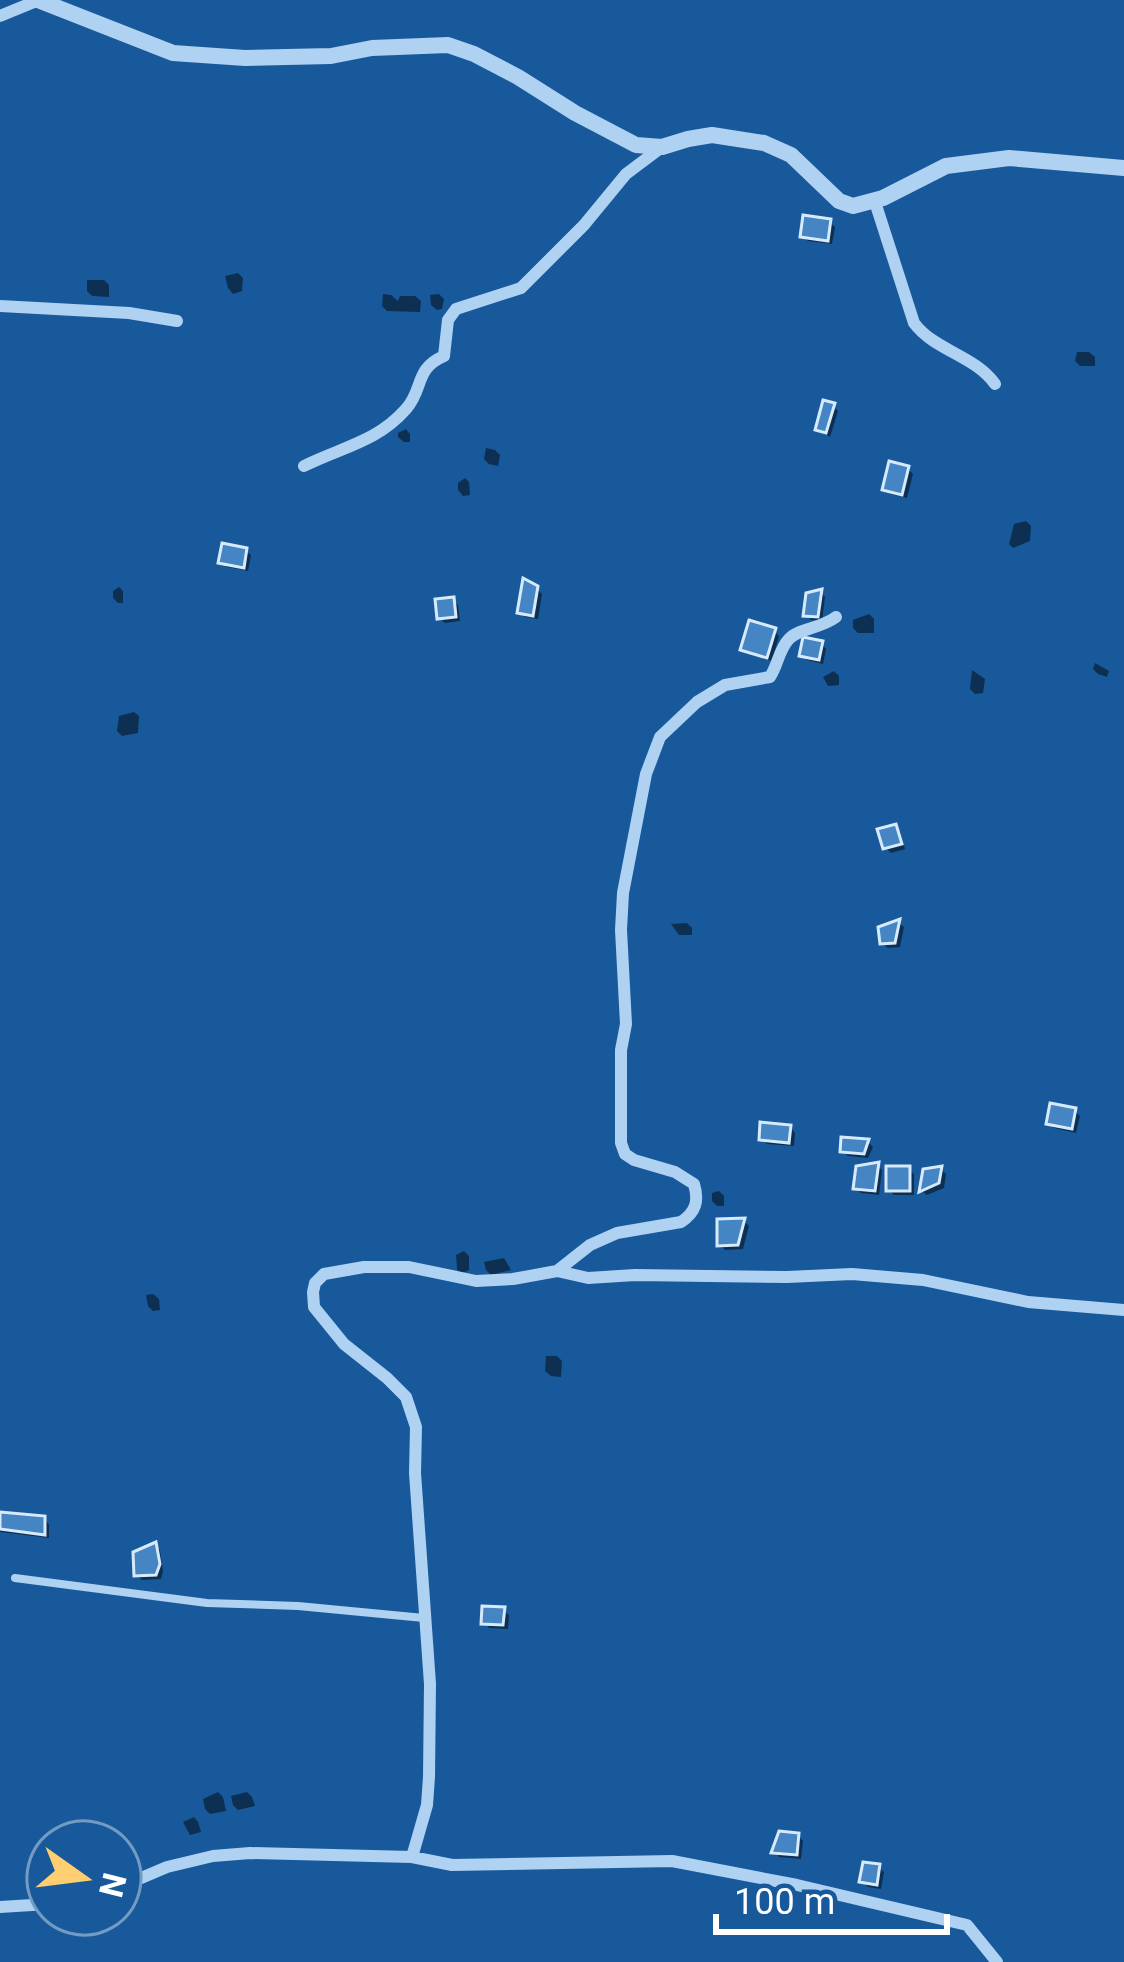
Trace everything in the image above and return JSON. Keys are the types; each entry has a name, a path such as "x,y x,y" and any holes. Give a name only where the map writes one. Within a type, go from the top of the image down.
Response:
{"street":[{"path":"0,16 39,0 173,53 245,58 448,45 503,69 616,136 636,145 662,148"},
{"path":"304,466 388,428 412,403 430,362 444,356 446,328 456,309 521,288 584,225 626,174 662,148 712,135 764,142 791,155 839,201 853,206 875,202 946,166 1010,158 1124,169"},
{"path":"875,202 914,323 922,334 986,371 995,384"},
{"path":"0,306 129,313 177,321"},
{"path":"412,1857 427,1804 430,1684 416,1427 406,1397 344,1344 314,1307 315,1283 324,1274 364,1267 409,1267 476,1281 513,1279 557,1270 590,1245 617,1233 681,1222 695,1209 694,1184 675,1172 634,1160 621,1143 621,1050 626,1024 621,931 632,839 653,752 668,728 725,685 770,676 789,638 824,626 836,616"},
{"path":"557,1270 588,1278 852,1274 923,1280 1028,1302 1124,1310"},
{"path":"144,1877 213,1856 272,1853 412,1857 452,1865 672,1861 967,1925 997,1962"}],"lane":[{"path":"15,1578 207,1603 424,1618"}],"building":[{"path":"803,215 831,219 828,241 800,237"},
{"path":"823,400 835,403 826,433 815,430"},
{"path":"889,461 909,466 902,495 882,490"},
{"path":"222,543 247,548 244,568 218,563"},
{"path":"523,578 538,586 533,616 517,613"},
{"path":"822,589 818,617 803,616 806,593"},
{"path":"454,597 456,617 437,619 435,599"},
{"path":"749,620 776,628 767,658 740,650"},
{"path":"803,637 823,641 819,660 799,656"},
{"path":"896,824 902,844 883,849 877,829"},
{"path":"900,919 895,943 880,944 878,927"},
{"path":"1050,1103 1076,1108 1072,1129 1046,1124"},
{"path":"760,1122 791,1125 789,1143 759,1140"},
{"path":"841,1137 869,1139 864,1154 840,1152"},
{"path":"879,1162 875,1191 853,1189 856,1166"},
{"path":"886,1166 910,1166 910,1191 886,1191"},
{"path":"942,1166 939,1183 919,1192 923,1169"},
{"path":"745,1218 738,1245 717,1246 717,1219"},
{"path":"0,1512 45,1516 45,1535 0,1529"},
{"path":"156,1542 160,1564 156,1575 134,1576 133,1552"},
{"path":"482,1606 505,1607 503,1625 481,1624"},
{"path":"779,1831 799,1833 797,1855 771,1853"},
{"path":"863,1862 880,1864 877,1885 859,1882"}]}
